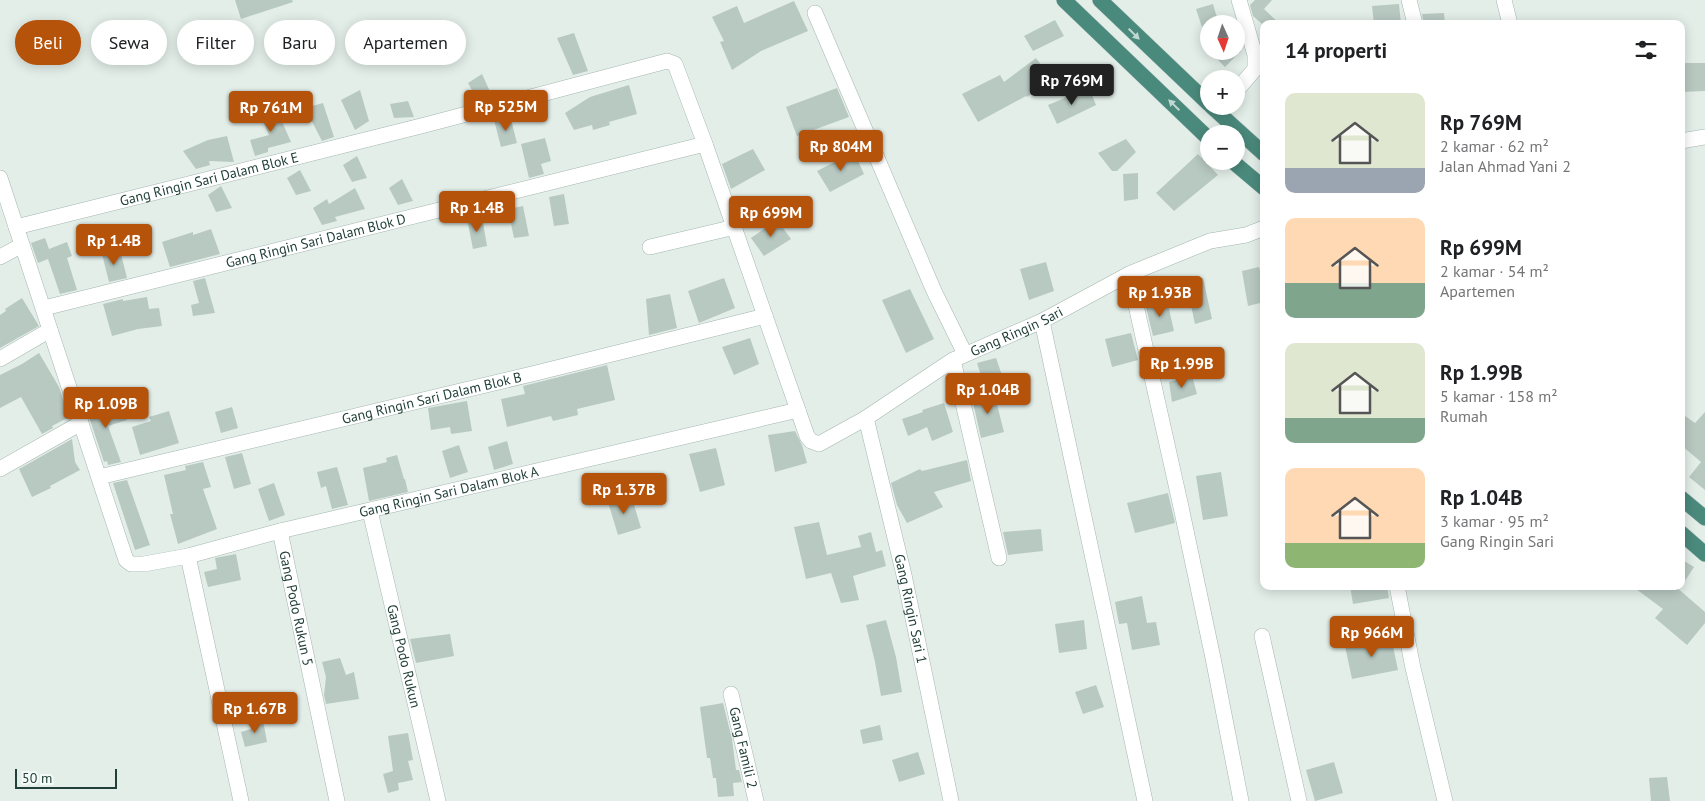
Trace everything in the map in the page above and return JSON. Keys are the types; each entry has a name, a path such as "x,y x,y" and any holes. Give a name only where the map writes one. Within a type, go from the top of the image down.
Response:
{"highway":[{"path":"1064,0 1200,130"},
{"path":"1100,0 1200,93"},
{"path":"1223,115 1260,150"},
{"path":"1243,170 1260,185"},
{"path":"1685,501 1705,518"},
{"path":"1685,536 1705,554"}],"street":[{"path":"1239,0 1255,55 1255,69 1245,81"},
{"path":"1409,0 1414,20"},
{"path":"1504,0 1509,20"},
{"path":"815,13 934,290 957,363 999,558"},
{"name":"Gang Ringin Sari Dalam Blok E","path":"16,228 424,125 667,61 674,64 705,144"},
{"path":"1685,140 1705,137"},
{"path":"705,144 798,410"},
{"name":"Gang Ringin Sari Dalam Blok D","path":"44,308 705,144"},
{"path":"0,178 99,477"},
{"path":"650,247 735,227"},
{"name":"Gang Ringin Sari","path":"798,410 807,436 817,444 822,443 957,363 1130,278 1210,241 1260,229"},
{"path":"0,257 22,245"},
{"path":"1130,278 1214,658 1241,801"},
{"name":"Gang Ringin Sari Dalam Blok B","path":"99,477 536,373 765,316"},
{"path":"1042,321 1146,801"},
{"path":"0,359 50,330"},
{"name":"Gang Ringin Sari Dalam Blok A","path":"99,477 126,560 131,564 144,564 188,556 280,532 798,410"},
{"name":"Gang Ringin Sari 1","path":"866,418 904,575 951,801"},
{"path":"0,469 81,423"},
{"name":"Gang Podo Rukun","path":"370,511 438,801"},
{"name":"Gang Podo Rukun 5","path":"280,532 337,801"},
{"path":"188,556 241,801"},
{"path":"1397,590 1413,668 1445,801"},
{"path":"1262,636 1299,801"},
{"name":"Gang Famili 2","path":"731,694 756,801"}],"building":[{"path":"235,0 292,0 293,2 241,19"},
{"path":"1255,0 1272,0 1264,9 1276,20 1260,20 1260,22 1253,16 1250,5"},
{"path":"794,1 808,31 761,51 732,70 720,42 724,41 712,17 737,6 744,23"},
{"path":"1213,4 1216,15 1200,15 1200,21 1196,9"},
{"path":"1399,4 1401,20 1374,20 1372,6"},
{"path":"1444,13 1445,20 1423,20 1422,14"},
{"path":"1055,20 1064,36 1033,51 1024,36"},
{"path":"574,33 588,71 573,75 557,38"},
{"path":"1036,58 1052,79 1027,97 978,122 962,94 1000,75 1004,82"},
{"path":"1218,60 1232,60 1225,67"},
{"path":"1685,63 1705,63 1705,91 1685,92"},
{"path":"482,74 492,96 477,100 468,83"},
{"path":"629,85 637,114 609,122 610,125 593,130 592,125 574,130 565,113 590,97"},
{"path":"837,88 849,117 797,136 786,107"},
{"path":"1089,88 1096,105 1057,124 1048,105"},
{"path":"360,90 369,121 355,130 341,100"},
{"path":"408,101 414,117 394,118 390,104"},
{"path":"323,103 334,137 322,141 305,108"},
{"path":"275,106 291,142 268,148 268,152 255,156 250,140 269,135 260,114"},
{"path":"510,116 517,143 501,147 494,120"},
{"path":"227,136 234,162 209,161 210,165 196,169 183,151 208,140"},
{"path":"545,138 551,161 541,164 544,174 529,178 521,144"},
{"path":"1126,139 1136,152 1117,171 1112,171 1098,153"},
{"path":"753,149 765,170 731,189 722,164"},
{"path":"854,152 864,174 830,192 817,171"},
{"path":"1198,154 1200,156 1200,170 1213,170 1218,175 1174,211 1156,193"},
{"path":"357,156 367,178 352,182 343,165"},
{"path":"300,170 311,191 296,195 287,178"},
{"path":"1138,173 1138,199 1124,201 1123,174"},
{"path":"402,179 413,201 398,205 389,188"},
{"path":"221,186 232,208 216,212 208,195"},
{"path":"355,188 365,209 335,217 337,221 322,225 313,208 327,199 329,204"},
{"path":"564,194 569,224 554,226 549,197"},
{"path":"523,206 529,236 514,238 508,209"},
{"path":"482,217 487,246 473,249 467,219"},
{"path":"777,220 791,239 764,256 751,238"},
{"path":"211,229 220,254 170,267 162,242 193,232 193,235"},
{"path":"45,238 49,249 67,242 72,256 67,258 77,290 60,294 48,259 38,263 31,243"},
{"path":"120,250 127,278 109,282 102,254"},
{"path":"1046,262 1054,291 1029,300 1020,269"},
{"path":"1259,267 1260,303 1248,306 1242,271"},
{"path":"205,278 215,313 193,316 191,305 199,303 193,281"},
{"path":"724,278 735,308 699,323 688,291"},
{"path":"1203,278 1212,319 1195,324 1186,282"},
{"path":"910,289 934,339 906,353 882,300"},
{"path":"670,294 677,328 649,335 646,299"},
{"path":"147,297 149,309 159,308 162,326 138,329 112,336 103,304 123,299 123,301"},
{"path":"22,298 39,326 0,348 0,315 6,311 5,309"},
{"path":"1167,300 1174,331 1153,336 1146,307"},
{"path":"1131,333 1138,360 1112,367 1105,339"},
{"path":"750,338 759,364 734,375 722,347"},
{"path":"39,353 59,387 69,417 42,434 21,397 0,408 0,375"},
{"path":"996,358 1003,378 984,385 977,363"},
{"path":"607,365 615,400 577,409 578,415 553,421 551,416 507,427 501,399 525,394 523,386"},
{"path":"1192,376 1197,394 1172,402 1169,382"},
{"path":"994,393 1004,432 981,438 972,398"},
{"path":"96,400 100,411 122,406 127,420 108,426 121,462 108,465 107,461 104,462 85,405"},
{"path":"467,401 472,431 451,434 450,427 431,430 428,408"},
{"path":"944,403 953,432 932,441 927,427 908,436 902,419"},
{"path":"232,407 238,428 221,433 215,412"},
{"path":"169,411 179,443 140,455 132,427 151,421 149,417"},
{"path":"1705,412 1705,490 1689,477 1701,462 1685,448 1685,416 1695,423"},
{"path":"795,431 802,445 807,463 775,472 768,435"},
{"path":"72,439 75,462 80,470 32,497 19,469"},
{"path":"507,441 513,464 494,470 488,447"},
{"path":"459,445 468,472 450,478 442,451"},
{"path":"716,448 725,485 700,492 689,454"},
{"path":"242,453 251,484 234,489 225,457"},
{"path":"397,455 408,492 369,501 363,468 387,462 386,458"},
{"path":"967,460 971,481 934,492 943,507 907,523 897,505 891,483 920,469 922,471"},
{"path":"203,462 211,487 203,489 217,529 178,544 170,514 173,514 164,475 186,470 185,466"},
{"path":"337,467 348,505 332,509 326,486 321,488 317,472"},
{"path":"1221,472 1228,516 1203,520 1196,476"},
{"path":"127,480 150,545 135,550 113,483"},
{"path":"274,483 285,515 269,521 258,489"},
{"path":"1168,493 1175,523 1135,533 1127,503"},
{"path":"631,495 641,528 618,535 608,502"},
{"path":"819,522 827,555 861,547 858,536 871,532 876,552 882,550 886,566 853,576 859,600 841,603 831,573 806,579 794,527"},
{"path":"1041,529 1043,551 1008,555 1003,532"},
{"path":"236,554 241,580 208,587 204,572 217,569 215,558"},
{"path":"1685,561 1694,567 1685,581"},
{"path":"1351,590 1388,590 1389,598 1353,604"},
{"path":"1637,590 1680,590 1705,612 1705,623 1687,645 1655,618 1663,609"},
{"path":"1142,596 1147,623 1156,622 1160,645 1132,650 1127,623 1119,624 1115,602"},
{"path":"886,620 896,657 902,692 881,696 866,625"},
{"path":"1084,620 1087,649 1059,653 1055,624"},
{"path":"450,634 454,656 416,663 410,639"},
{"path":"1391,637 1398,670 1352,679 1345,646"},
{"path":"340,658 346,675 354,672 359,699 326,704 324,695 326,677 322,662"},
{"path":"1096,685 1104,707 1083,714 1075,692"},
{"path":"723,703 732,739 736,770 739,770 742,782 733,783 734,796 718,797 716,778 713,778 710,758 707,758 700,707"},
{"path":"263,720 267,742 245,747 241,732 251,729 251,722"},
{"path":"880,725 883,740 863,744 860,730"},
{"path":"408,733 413,760 408,761 413,780 398,783 399,790 388,793 383,774 393,771 388,736"},
{"path":"918,752 925,774 899,782 892,760"},
{"path":"1334,762 1343,793 1315,801 1306,770"},
{"path":"1667,777 1670,801 1651,801 1649,778"}]}
